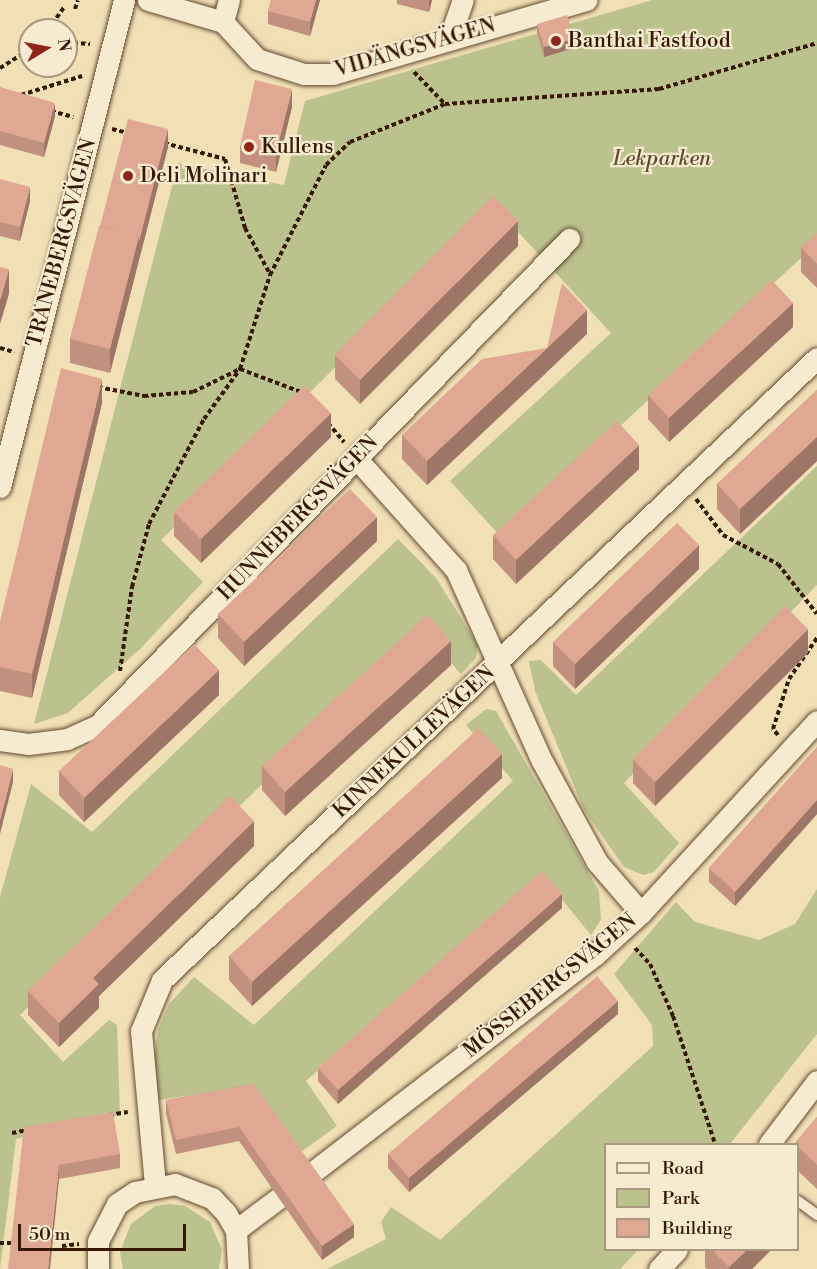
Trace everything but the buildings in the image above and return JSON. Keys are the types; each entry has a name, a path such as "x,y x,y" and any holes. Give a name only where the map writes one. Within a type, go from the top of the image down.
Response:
{"street":[{"name":"TRANEBERGSVÄGEN","path":"0,483 124,0"},
{"path":"148,0 223,22 229,0"},
{"path":"450,37 463,0"},
{"name":"VIDÄNGSVÄGEN","path":"223,22 257,59 304,74 333,74 450,37 586,0"},
{"name":"HUNNEBERGSVÄGEN","path":"0,740 27,744 67,739 98,725 569,239"},
{"name":"KINNEKULLEVÄGEN","path":"155,1185 146,1108 141,1031 162,980 817,358"},
{"path":"356,459 456,570 500,661 542,761 597,862 641,913"},
{"name":"MÖSSEBERGSVÄGEN","path":"309,1174 595,955 641,913 817,721"},
{"path":"770,1143 817,1081"},
{"path":"98,1269 98,1241 105,1221 135,1191 155,1185 175,1184 212,1198 236,1230 238,1269"},
{"path":"236,1230 279,1198"}],"lane":[{"path":"799,1202 817,1215"}],"path":[{"path":"75,9 78,0"},
{"path":"56,18 64,7"},
{"path":"116,706 132,587 149,524 204,419 240,369 270,275 326,165 350,142 382,125 445,104 659,88 817,43"},
{"path":"78,44 90,44"},
{"path":"397,54 445,104"},
{"path":"0,68 18,57"},
{"path":"8,98 82,76"},
{"path":"225,159 245,228 270,275"},
{"path":"91,386 144,396 193,392 240,369 305,394"},
{"path":"320,412 356,459"},
{"path":"684,483 723,535 778,564 817,614"},
{"path":"790,750 773,729 789,679 817,638"},
{"path":"634,947 650,964 673,1016 715,1143"},
{"path":"102,1117 146,1108"},
{"path":"12,1133 34,1129"},
{"path":"0,1243 11,1243"}],"green space":[{"name":"Lekparken","path":"652,0 817,0 817,243 501,537 450,481 611,333 496,208 161,540 203,582 140,649 68,713 34,724 178,163 284,185 305,101"},
{"path":"817,466 817,585 624,783 679,843 654,872 643,875 624,867 584,810 535,691 529,661 541,660 576,695"},
{"path":"398,539 436,578 478,645 476,658 461,674 423,631 20,1015 63,1062 109,1020 117,1025 120,1115 16,1139 0,1269 0,897 31,784 92,832"},
{"path":"486,709 496,711 599,891 601,920 591,935 542,875 306,1081 337,1126 301,1152 253,1086 158,1100 154,1062 158,1030 169,1004 194,977 254,1025 513,781 466,725"},
{"path":"817,889 817,1034 731,1143 604,1143 604,1251 637,1251 620,1269 327,1269 386,1239 381,1222 391,1207 440,1240 653,1046 652,1025 614,974 676,902 695,922 759,940 795,924"},
{"path":"170,1204 185,1206 210,1222 222,1250 219,1269 123,1269 120,1252 131,1224 155,1206"}],"place":[{"name":"Banthai Fastfood","path":"556,41"},
{"name":"Kullens","path":"249,147"},
{"name":"Deli Molinari","path":"128,176"}]}
